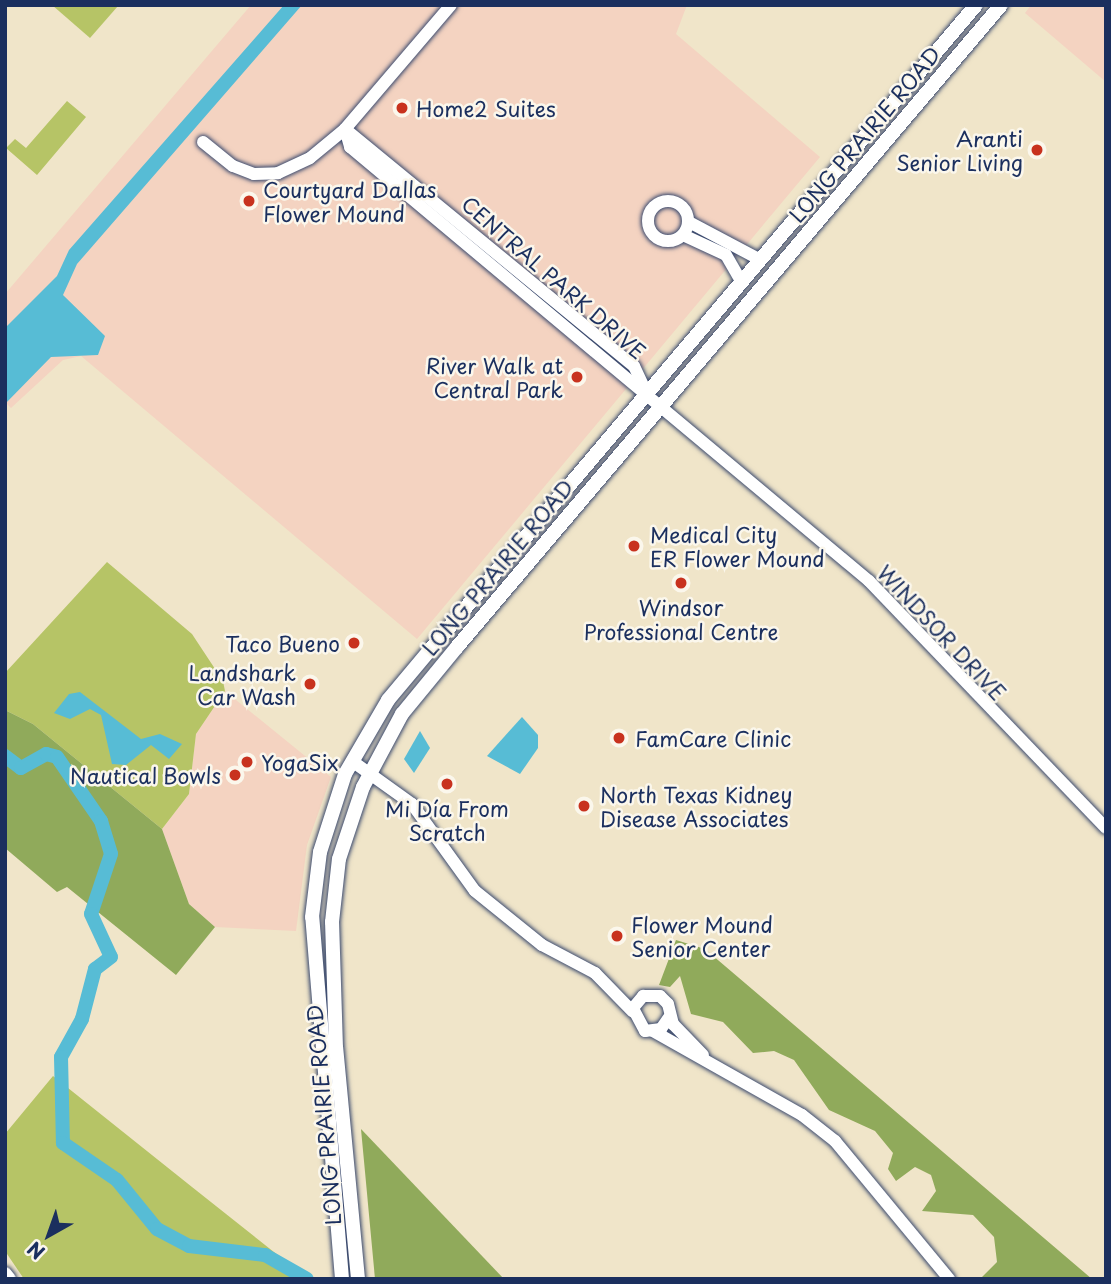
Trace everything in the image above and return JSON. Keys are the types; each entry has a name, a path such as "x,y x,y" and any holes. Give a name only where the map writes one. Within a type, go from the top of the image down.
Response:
{"main road":[{"name":"LONG PRAIRIE ROAD","path":"358,1279 336,1048 332,922 339,859 370,772 402,714 1001,5"},
{"name":"LONG PRAIRIE ROAD","path":"342,1279 312,918 320,852 352,761 388,700 646,392 975,7"},
{"path":"975,7 988,20"},
{"path":"846,157 861,170"},
{"path":"5,1274 9,1279"}],"street":[{"path":"203,142 243,170 278,173 310,158 345,129 451,5"},
{"name":"CENTRAL PARK DRIVE","path":"345,129 634,366 646,392"},
{"path":"683,235 689,222 686,210 671,201 649,214 657,238 683,235 726,255 741,281"},
{"path":"689,222 759,260"},
{"name":"WINDSOR DRIVE","path":"646,392 869,581 1106,828"},
{"path":"352,761 370,772 421,814 475,891 542,945 595,973 665,999 670,1016 704,1057"},
{"path":"595,973 633,1012 636,1024 704,1057 835,1141 949,1279"},
{"path":"633,1012 649,994"},
{"path":"653,1031 670,1016"}],"shaded area":[{"path":"251,5 687,5 676,34 820,157 417,639 81,356 63,360 11,408 5,402 5,294"},
{"path":"1031,5 1106,5 1106,82 1025,13"},
{"path":"225,691 331,777 307,845 296,931 215,927 189,904 162,829 189,794 196,734"}],"green space":[{"path":"52,5 117,5 118,6 90,38"},
{"path":"67,101 86,117 37,175 6,148 15,139 26,148"},
{"path":"107,562 192,634 223,681 225,691 196,734 189,794 162,829 33,724 5,710 5,673"},
{"path":"5,710 33,724 162,829 189,904 215,927 176,975 67,887 57,892 5,848"},
{"path":"676,940 705,949 1092,1279 980,1279 997,1262 994,1237 973,1215 922,1211 936,1191 931,1175 915,1167 896,1181 888,1169 893,1153 875,1131 829,1110 794,1060 774,1051 753,1053 723,1022 691,1014 680,976 670,987 659,985"},
{"path":"53,1076 308,1279 24,1279 5,1251 5,1134"},
{"path":"361,1129 504,1279 375,1279"}],"water":[{"path":"284,5 302,5 77,264 63,295 105,336 98,355 51,357 5,404 5,328 57,276 69,250"},
{"path":"80,692 141,739 160,734 182,744 169,759 151,745 126,765 112,764 101,715 90,709 70,719 54,713 69,694"},
{"path":"522,717 538,735 538,748 520,774 487,756"},
{"path":"420,731 430,748 414,773 404,759"}],"waterway":[{"path":"5,756 21,768 46,754 57,757 101,821 111,854 91,914 111,957 95,969 82,1019 61,1057 63,1143 117,1180 157,1229 189,1246 265,1255 307,1279"}],"place":[{"name":"Home2 Suites","path":"402,108"},
{"name":"Aranti Senior Living","path":"1037,150"},
{"name":"Courtyard Dallas Flower Mound","path":"249,201"},
{"name":"River Walk at Central Park","path":"577,377"},
{"name":"Medical City ER Flower Mound","path":"634,546"},
{"name":"Windsor Professional Centre","path":"681,583"},
{"name":"Taco Bueno","path":"354,643"},
{"name":"Landshark Car Wash","path":"310,684"},
{"name":"FamCare Clinic","path":"619,738"},
{"name":"YogaSix","path":"247,762"},
{"name":"Nautical Bowls","path":"235,775"},
{"name":"Mi Día From Scratch","path":"447,784"},
{"name":"North Texas Kidney Disease Associates","path":"584,806"},
{"name":"Flower Mound Senior Center","path":"617,936"}]}
